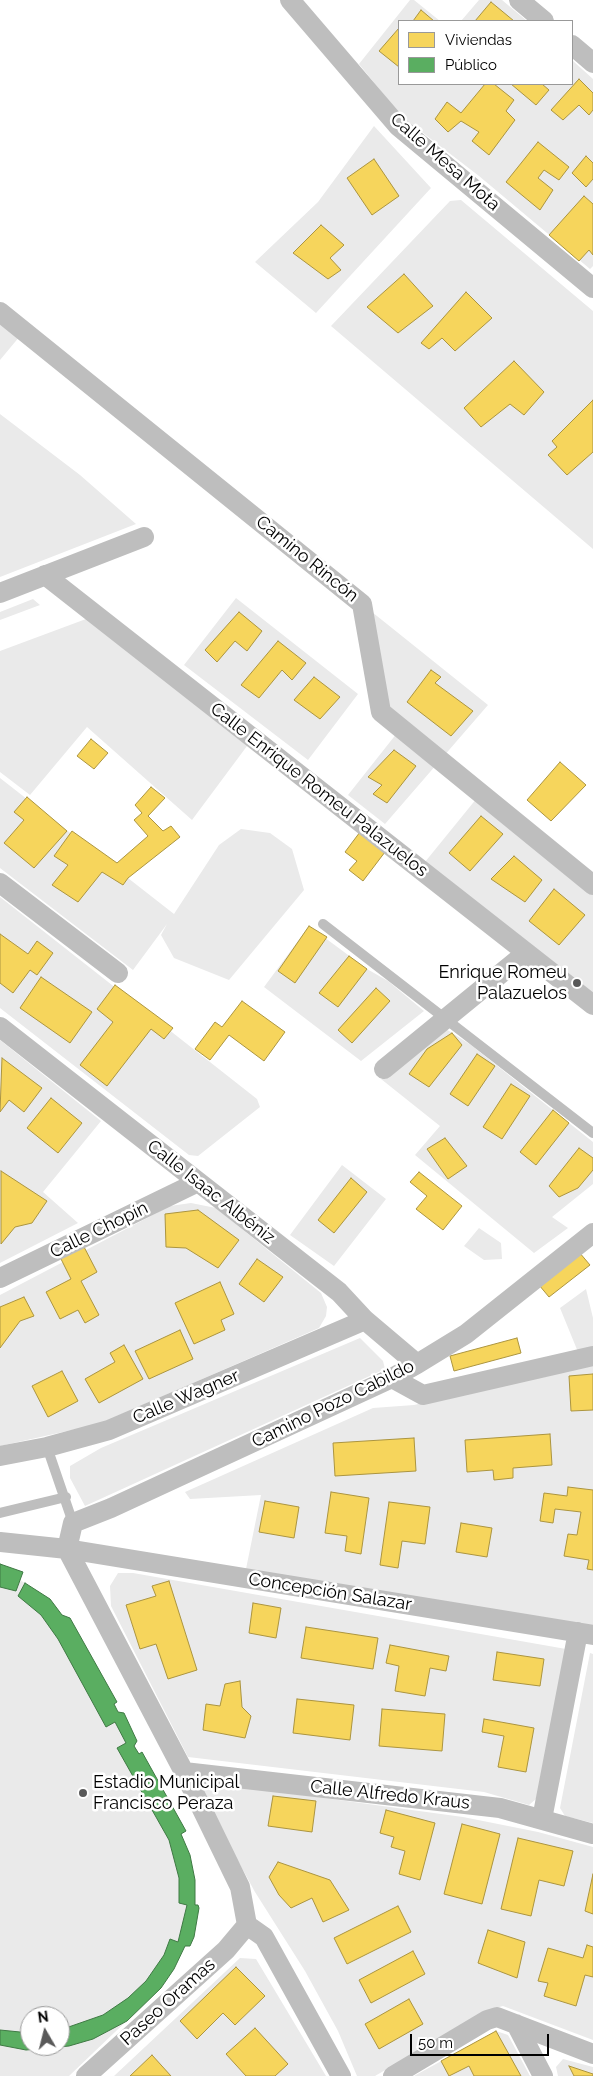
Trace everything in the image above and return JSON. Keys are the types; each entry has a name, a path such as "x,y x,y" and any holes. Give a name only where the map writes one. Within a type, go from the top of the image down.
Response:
{"street":[{"name":"Calle Mesa Mota","path":"290,0 398,126 593,288"},
{"path":"519,0 543,20"},
{"path":"573,46 593,63"},
{"name":"Camino Rincón","path":"0,312 362,604 381,712 593,885"},
{"path":"0,593 144,537"},
{"name":"Calle Enrique Romeu Palazuelos","path":"46,575 593,1005"},
{"path":"0,882 118,973"},
{"path":"384,1069 526,953"},
{"name":"Calle Isaac Albéniz","path":"0,1027 339,1292 365,1320 417,1364"},
{"name":"Calle Chopín","path":"0,1278 198,1182"},
{"name":"Camino Pozo Cabildo","path":"73,1523 111,1508 392,1378 466,1334 593,1233"},
{"name":"Calle Wagner","path":"0,1456 47,1447 109,1430 365,1320"},
{"path":"392,1378 423,1395 593,1356"},
{"path":"73,1523 67,1549 184,1772 240,1888 247,1925 264,1937 341,2076"},
{"name":"Concepción Salazar","path":"0,1542 67,1549 586,1634"},
{"path":"542,1819 586,1634"},
{"name":"Calle Alfredo Kraus","path":"184,1772 500,1808 593,1834"},
{"name":"Paseo Oramas","path":"86,2076 212,1963 247,1925"},
{"path":"393,2076 487,2020 497,2018 593,2054"},
{"path":"516,2024 543,2076"}],"lane":[{"path":"322,924 593,1133"},
{"path":"47,1447 66,1497 73,1523"},
{"path":"0,1513 66,1497"}],"shaded area":[{"path":"410,0 414,0 439,20 398,20 398,85 573,85 573,61 593,79 593,266 590,269 479,176 401,116 359,64"},
{"path":"479,0 502,0 526,20 462,20"},
{"path":"374,126 431,188 316,313 255,262 318,202"},
{"path":"461,200 593,311 593,549 331,326 450,201"},
{"path":"0,321 20,336 0,360"},
{"path":"0,414 80,475 136,524 0,577"},
{"path":"236,598 358,694 308,760 184,665"},
{"path":"33,599 40,605 0,620 0,612"},
{"path":"362,604 488,705 385,824 348,795 401,728 381,712"},
{"path":"86,619 253,738 192,820 87,727 30,795 0,772 0,651"},
{"path":"0,778 174,914 219,845 241,829 270,833 292,849 304,890 229,980 174,958 161,935 167,924 133,970 0,868"},
{"path":"477,798 593,895 593,995 425,862"},
{"path":"0,897 257,1099 260,1107 198,1156 189,1155 0,1008"},
{"path":"309,926 367,969 388,981 424,1011 361,1061 264,987"},
{"path":"446,1029 471,1045 593,1142 593,1184 552,1217 568,1228 534,1253 415,1155 440,1126 381,1079"},
{"path":"0,1040 101,1121 43,1192 78,1223 0,1263"},
{"path":"342,1165 386,1199 334,1266 290,1235"},
{"path":"191,1203 216,1208 321,1293 327,1307 326,1316 319,1328 99,1424 0,1446 0,1295 170,1206"},
{"path":"479,1228 501,1243 502,1259 484,1260 464,1246"},
{"path":"586,1289 593,1318 593,1348 578,1352 560,1308"},
{"path":"360,1338 383,1361 385,1369 85,1506 70,1478 70,1466 101,1448"},
{"path":"593,1363 593,1626 246,1569 261,1495 190,1499 185,1492 373,1408 414,1405"},
{"name":"Estadio Municipal Francisco Peraza","path":"0,1564 23,1572 20,1580 50,1599 62,1615 70,1618 117,1702 114,1704 118,1712 124,1713 137,1741 135,1746 139,1754 142,1752 186,1831 181,1834 190,1855 195,1880 195,1904 199,1908 194,1937 190,1946 185,1946 161,1988 69,2076 0,2076"},
{"path":"118,1573 133,1573 566,1649 536,1799 529,1805 484,1792 188,1757 111,1606 110,1586"},
{"path":"590,1653 593,1654 593,1823 565,1816 560,1808"},
{"path":"207,1782 463,1817 538,1832 593,1847 593,2040 503,2006 488,2010 375,2076 357,2076 338,2031 305,1971 255,1892 201,1793"},
{"path":"240,1958 256,1959 326,2076 114,2076"},
{"path":"496,2031 508,2035 530,2076 414,2076"},
{"path":"563,2059 593,2067 593,2076 558,2076 556,2067"}],"building: Viviendas":[{"path":"491,2 513,20 476,20"},
{"path":"421,10 433,20 414,20"},
{"path":"398,29 398,66 379,51"},
{"path":"579,79 593,93 593,110 589,115 579,105 563,120 551,110"},
{"path":"484,85 495,85 514,100 506,111 515,120 489,155 472,141 479,132 461,121 448,132 435,119 447,102 461,113"},
{"path":"512,85 543,85 549,90 536,105"},
{"path":"538,142 569,167 559,180 544,170 538,178 553,190 540,210 506,182"},
{"path":"586,156 593,163 593,179 586,187 572,173"},
{"path":"374,159 399,196 372,215 347,178"},
{"path":"584,196 593,204 593,255 589,250 579,261 549,235"},
{"path":"321,225 344,245 330,258 341,270 328,279 293,253"},
{"path":"404,274 433,306 398,333 367,307"},
{"path":"466,292 492,318 455,351 442,338 429,349 421,343"},
{"path":"514,361 544,392 524,415 510,404 481,427 464,408"},
{"path":"593,400 593,452 567,475 548,455 557,447 552,441"},
{"path":"239,612 262,631 247,651 235,641 217,662 205,650"},
{"path":"278,641 306,663 292,680 282,670 259,698 241,685"},
{"path":"431,670 441,677 435,683 473,711 451,736 407,702"},
{"path":"314,677 340,697 320,719 294,700"},
{"path":"91,739 108,753 94,769 77,756"},
{"path":"394,750 416,766 387,803 373,794 382,785 368,777"},
{"path":"560,762 586,785 551,821 527,800"},
{"path":"151,787 165,798 148,816 163,831 171,826 180,837 128,878 123,885 102,872 78,902 52,885 68,865 54,856 72,831 117,863 148,836 134,820 142,813 135,805"},
{"path":"27,797 67,831 34,868 4,843 24,820 14,812"},
{"path":"481,816 503,834 470,871 449,853"},
{"path":"360,832 385,852 363,881 349,870 357,861 345,852"},
{"path":"514,856 542,880 525,902 491,879"},
{"path":"554,889 585,915 559,945 529,921"},
{"path":"309,926 327,937 295,983 278,971"},
{"path":"0,934 28,954 37,941 53,953 37,975 30,970 13,993 0,983"},
{"path":"349,956 367,969 338,1007 319,993"},
{"path":"41,977 92,1012 70,1043 20,1008"},
{"path":"115,985 173,1028 164,1039 151,1029 107,1086 80,1065 113,1022 97,1009"},
{"path":"376,988 390,1001 352,1043 338,1030"},
{"path":"242,1001 285,1032 264,1061 229,1035 210,1060 195,1049 215,1022 222,1027"},
{"path":"452,1033 462,1045 429,1087 409,1074 427,1049"},
{"path":"477,1054 495,1066 468,1106 450,1094"},
{"path":"2,1058 42,1088 24,1112 9,1100 0,1112"},
{"path":"511,1084 530,1096 502,1139 483,1127"},
{"path":"51,1098 82,1123 58,1153 27,1128"},
{"path":"553,1110 569,1123 536,1165 520,1152"},
{"path":"445,1138 467,1166 448,1179 427,1149"},
{"path":"579,1148 593,1158 593,1170 578,1188 559,1197 549,1186"},
{"path":"1,1171 47,1201 32,1223 15,1227 1,1244"},
{"path":"419,1172 462,1206 443,1230 416,1209 427,1196 410,1182"},
{"path":"351,1178 367,1192 334,1233 318,1220"},
{"path":"198,1210 239,1240 218,1268 186,1248 166,1247 165,1214"},
{"path":"82,1243 97,1272 81,1281 99,1315 85,1323 78,1310 60,1319 46,1292 71,1279 59,1255"},
{"path":"579,1252 590,1265 549,1297 539,1285"},
{"path":"257,1259 283,1277 264,1302 239,1284"},
{"path":"220,1282 234,1314 221,1320 225,1330 194,1344 175,1303"},
{"path":"24,1297 34,1316 20,1321 0,1348 0,1307"},
{"path":"180,1330 193,1359 149,1379 135,1351"},
{"path":"517,1338 521,1353 454,1371 450,1356"},
{"path":"124,1345 143,1379 99,1403 85,1379 115,1362 110,1353"},
{"path":"62,1371 78,1401 48,1417 32,1386"},
{"path":"593,1374 593,1410 571,1411 569,1376"},
{"path":"550,1434 552,1465 513,1468 513,1478 494,1480 493,1470 467,1472 465,1440"},
{"path":"414,1438 416,1471 335,1476 333,1443"},
{"path":"568,1487 593,1490 593,1570 587,1569 589,1560 564,1556 568,1534 577,1535 581,1512 555,1509 553,1523 540,1521 544,1493 567,1496"},
{"path":"331,1492 369,1498 361,1554 345,1551 347,1536 325,1533"},
{"path":"265,1501 299,1507 294,1538 259,1532"},
{"path":"389,1502 430,1507 425,1544 402,1541 398,1568 380,1565"},
{"path":"461,1523 492,1528 487,1557 456,1552"},
{"path":"169,1581 197,1670 168,1679 156,1644 140,1649 126,1605 156,1596 152,1586"},
{"path":"253,1603 281,1608 276,1638 249,1633"},
{"path":"306,1627 378,1638 373,1669 301,1658"},
{"path":"390,1645 449,1656 446,1671 430,1668 425,1696 395,1691 399,1666 386,1663"},
{"path":"497,1652 544,1659 540,1686 493,1680"},
{"path":"240,1681 242,1707 251,1716 245,1738 203,1730 206,1704 220,1706 225,1684"},
{"path":"297,1699 354,1705 350,1740 293,1733"},
{"path":"382,1709 445,1714 442,1751 379,1746"},
{"path":"484,1719 534,1728 526,1772 498,1767 504,1736 482,1732"},
{"path":"273,1796 316,1801 312,1832 268,1826"},
{"path":"386,1810 435,1823 420,1880 399,1874 405,1851 391,1847 394,1837 380,1833"},
{"path":"462,1824 500,1834 482,1904 444,1894"},
{"path":"518,1838 573,1851 564,1886 539,1880 531,1916 501,1909"},
{"path":"278,1862 330,1880 349,1910 323,1922 312,1898 291,1908 279,1895 269,1877"},
{"path":"593,1874 593,1914 585,1911"},
{"path":"398,1906 411,1932 347,1964 334,1938"},
{"path":"488,1930 525,1942 517,1978 478,1963"},
{"path":"587,1945 593,1947 593,1977 585,1975 576,2006 544,1996 548,1983 538,1981 548,1948 583,1958"},
{"path":"413,1951 425,1974 371,2003 359,1980"},
{"path":"236,1967 265,1996 235,2025 223,2013 197,2039 180,2021"},
{"path":"409,1999 423,2024 379,2049 365,2024"},
{"path":"255,2028 288,2064 275,2076 246,2076 226,2054"},
{"path":"496,2031 521,2076 474,2076 469,2066 449,2076 441,2061"},
{"path":"152,2055 171,2076 130,2076"},
{"path":"569,2066 593,2074 593,2076 574,2076"}],"building: Público":[{"path":"0,1564 23,1572 16,1591 0,1587"},
{"path":"25,1583 50,1599 62,1615 70,1618 117,1702 114,1704 118,1712 124,1713 137,1741 134,1746 139,1754 142,1752 186,1831 181,1834 190,1855 195,1880 195,1905 198,1905 199,1908 194,1937 190,1946 185,1946 174,1969 161,1988 127,2021 93,2039 70,2046 70,2027 103,2015 128,1998 146,1981 164,1955 170,1939 178,1942 187,1905 179,1903 179,1878 169,1840 117,1748 126,1743 115,1722 106,1727 58,1639 41,1615 18,1596"},
{"path":"0,2030 20,2032 20,2049 0,2045"}],"place":[{"name":"Enrique Romeu Palazuelos","path":"577,983"},
{"name":"Estadio Municipal Francisco Peraza","path":"83,1793"}]}
